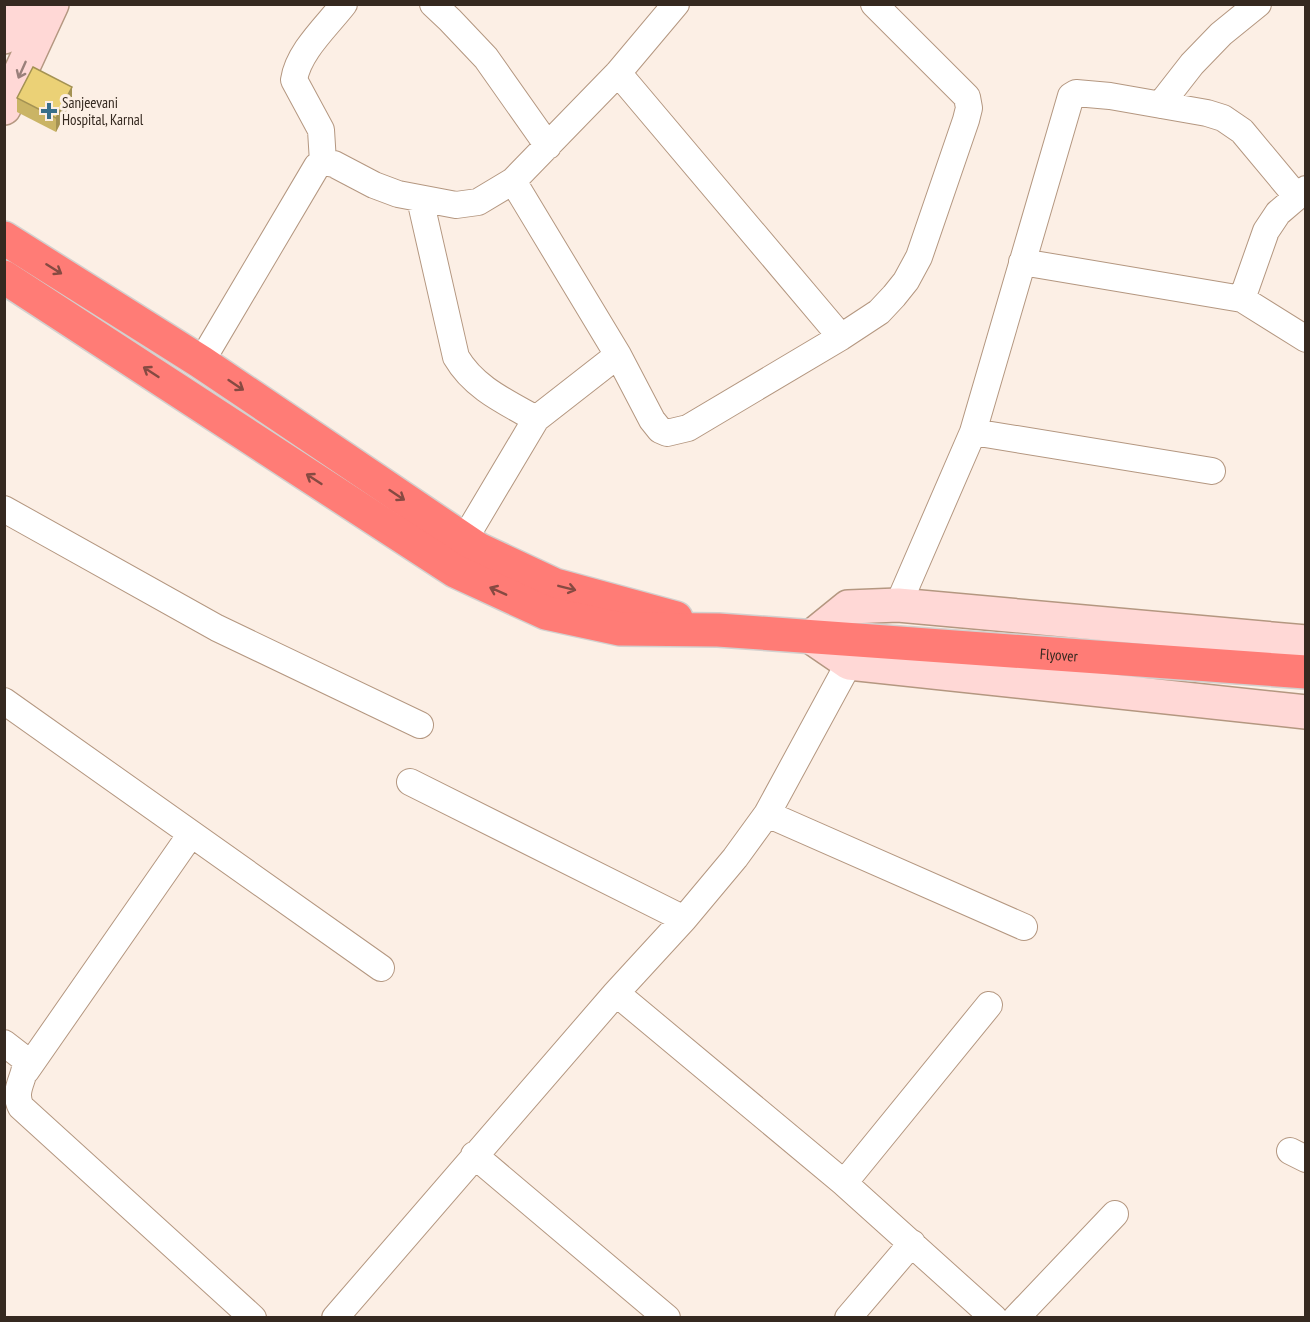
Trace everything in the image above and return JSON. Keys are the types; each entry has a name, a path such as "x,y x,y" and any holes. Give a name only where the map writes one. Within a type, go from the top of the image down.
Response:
{"highway":[{"path":"4,238 201,362 478,549 555,585 718,630"},
{"path":"4,277 455,571 546,613 620,628 718,630"},
{"name":"Flyover","path":"718,630 811,637 847,651 1305,672"}],"street":[{"path":"323,162 321,130 294,80 310,48 345,4"},
{"path":"201,362 317,166 323,162 334,164 375,185 420,199 456,205 478,202 513,181 618,73 676,4"},
{"path":"513,181 618,355 652,420 660,430 667,433 687,428 879,312 894,296 919,257 969,108 967,97 874,4"},
{"path":"1160,105 1192,64 1221,34 1258,4"},
{"path":"448,10 486,58 548,146"},
{"path":"4,108 23,16"},
{"path":"618,73 841,337"},
{"path":"898,606 973,432 1071,96 1076,93 1110,96 1207,113 1234,123 1301,193 1278,213 1266,231 1242,299"},
{"path":"420,199 456,357 464,371 475,383 536,419"},
{"path":"1022,262 1242,299 1305,339"},
{"path":"464,540 536,419 618,355"},
{"path":"973,432 1212,471"},
{"path":"4,509 218,628 420,725"},
{"path":"811,637 848,607 898,606 1305,642"},
{"path":"335,1317 735,858 767,814 847,651 1305,712"},
{"path":"4,701 381,968"},
{"path":"410,782 684,919"},
{"path":"767,814 1024,927"},
{"path":"191,834 26,1071 17,1091 17,1099 21,1107 253,1317"},
{"path":"616,993 844,1183 994,1317"},
{"path":"844,1183 989,1005"},
{"path":"4,1043 26,1060 26,1071"},
{"path":"474,1155 667,1317"},
{"path":"1016,1317 1115,1214"},
{"path":"848,1317 912,1243"}],"building":[{"path":"33,67 72,87 56,118 17,98"}],"place":[{"name":"Sanjeevani Hospital, Karnal","path":"49,111"}]}
